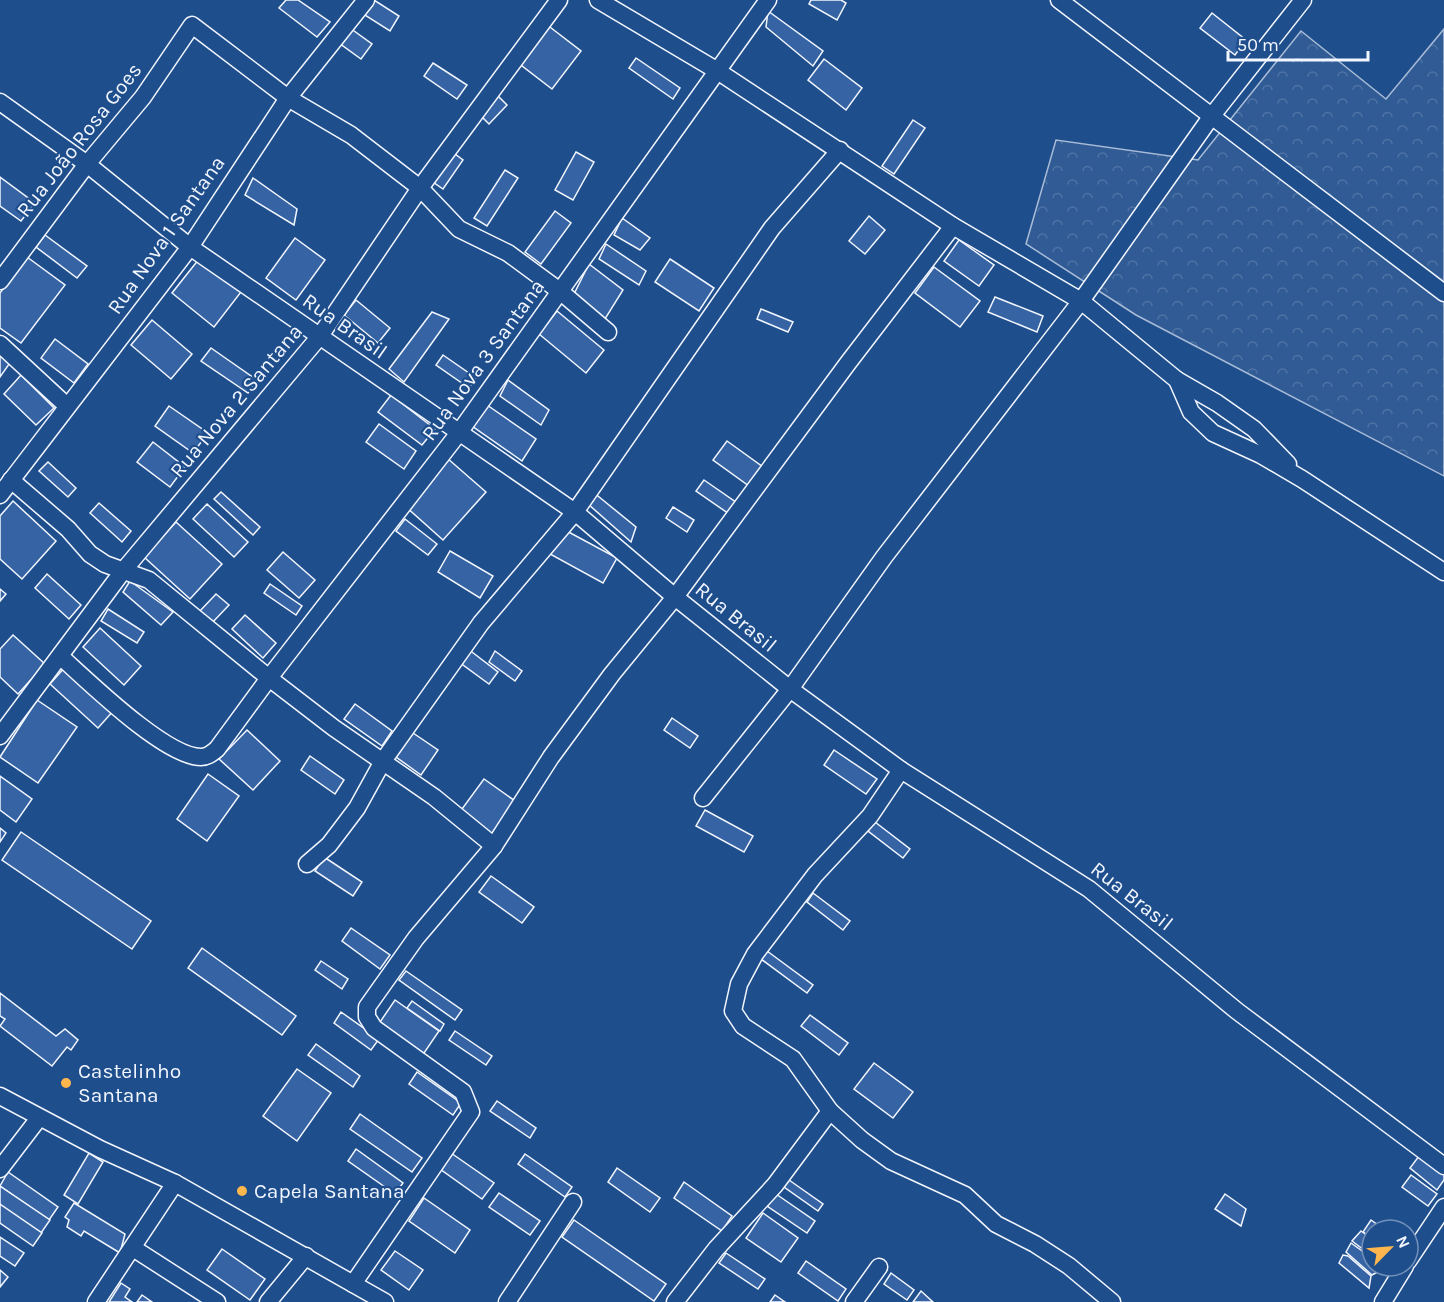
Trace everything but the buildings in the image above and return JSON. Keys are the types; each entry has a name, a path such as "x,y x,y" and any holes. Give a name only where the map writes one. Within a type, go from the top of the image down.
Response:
{"street":[{"name":"Rua Nova 1 Santana","path":"0,495 190,247 288,98 366,0"},
{"name":"Rua Nova 2 Santana","path":"0,736 123,571 320,336 420,188 559,0"},
{"path":"598,0 716,70 953,226 1081,301 1177,381 1217,403 1254,429 1302,479"},
{"name":"Rua Nova 3 Santana","path":"60,656 138,724 176,747 201,757 210,755 225,739 268,678 458,434 768,0"},
{"path":"1059,0 1444,293"},
{"path":"703,798 790,689 884,557 1081,301 1211,117 1303,0"},
{"name":"Rua João Rosa Goes","path":"0,281 87,164 143,97 192,25 288,98"},
{"path":"288,98 351,135 420,188 459,229 508,253 561,292 608,332"},
{"name":"Rua Brasil","path":"0,102 87,164 190,247 458,434 575,512 675,597 790,689 901,770 1089,889 1237,1011 1444,1166"},
{"path":"307,864 329,845 357,808 383,761 481,623 575,512 772,228 840,150"},
{"path":"352,1284 471,1112 463,1092 374,1028 367,1017 368,1007 416,938 494,846 551,757 612,674 675,597 866,339 953,226"},
{"path":"0,344 67,406"},
{"path":"1177,381 1191,412 1213,433 1261,455 1302,479 1444,572"},
{"path":"11,480 68,529 90,554 123,571 149,580 268,678 334,728 434,797 494,846"},
{"path":"901,770 856,834 814,875 761,946 739,984 732,1004 733,1011 743,1026 793,1059 830,1111 891,1161 965,1195 996,1224 1060,1260 1112,1302"},
{"path":"0,1096 39,1118 175,1183 384,1302"},
{"path":"675,1302 716,1249 775,1185 830,1111"},
{"path":"0,1169 39,1118"},
{"path":"96,1302 175,1183"},
{"path":"507,1302 573,1202"},
{"path":"1420,1243 1444,1207"},
{"path":"133,1248 217,1302"},
{"path":"268,1302 306,1256"},
{"path":"854,1302 879,1267"},
{"path":"1383,1302 1398,1278"}],"green space":[{"path":"1444,29 1444,476 1136,315 1026,244 1056,140 1198,160 1301,31 1386,99"}],"place":[{"name":"Castelinho Santana","path":"66,1083"},
{"name":"Capela Santana","path":"242,1191"}]}
